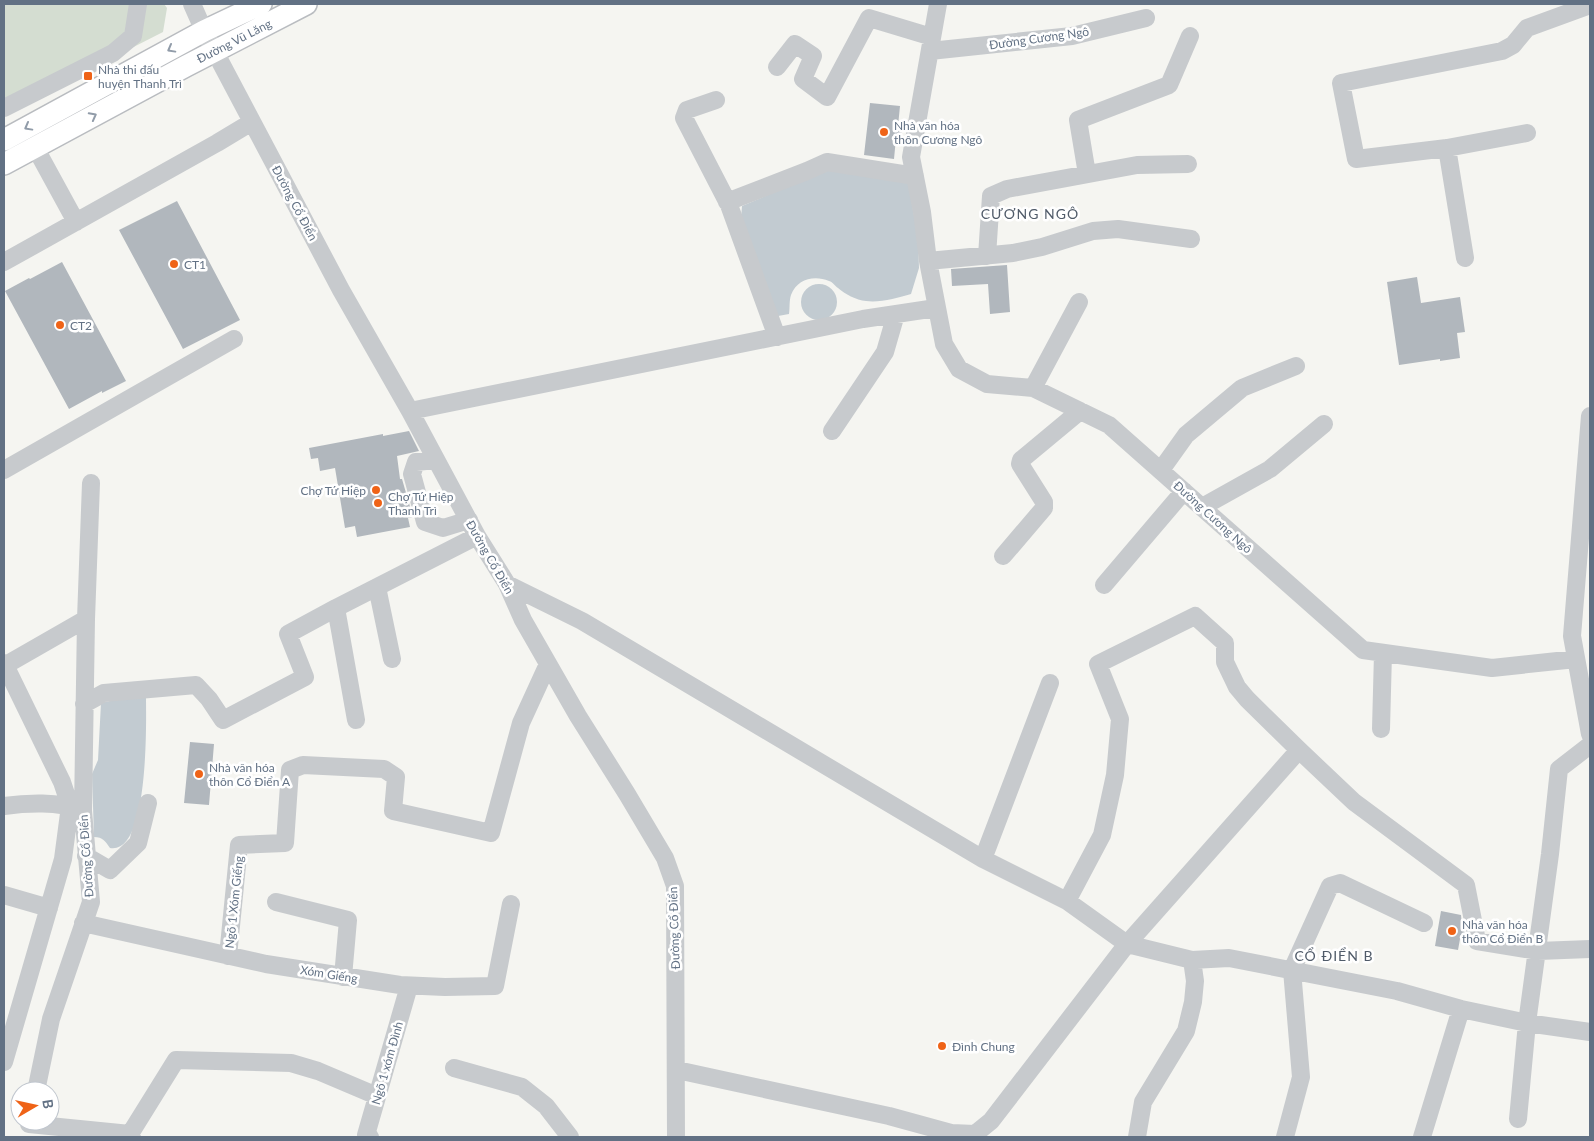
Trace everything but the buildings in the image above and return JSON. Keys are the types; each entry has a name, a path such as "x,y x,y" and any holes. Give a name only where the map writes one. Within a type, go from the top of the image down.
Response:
{"main road":[{"name":"Đường Vũ Lăng","path":"4,140 204,31 261,4"},
{"name":"Đường Vũ Lăng","path":"4,164 215,50 306,4"}],"street":[{"path":"4,108 113,53 133,36 138,4"},
{"name":"Đường Cổ Điển","path":"192,4 204,31 341,290 410,411 473,528 507,584 523,620 578,716 627,794 664,858 675,886 676,1137"},
{"name":"Đường Cương Ngô","path":"938,4 912,157 936,308 944,344 959,369 987,384 1034,388 1109,425 1363,650 1492,668 1582,669"},
{"path":"1527,133 1447,148 1356,159 1341,83 1502,51 1513,45 1527,28 1590,5"},
{"name":"Đường Cương Ngô","path":"777,67 795,44 813,56 803,79 827,97 869,18 931,44 1072,36 1146,18"},
{"path":"1087,174 1078,120 1169,85 1190,36"},
{"path":"716,100 687,110 684,118 727,202 777,337"},
{"path":"4,262 252,122"},
{"path":"35,147 76,222"},
{"path":"1447,148 1465,258"},
{"path":"727,202 807,172 827,162 915,176"},
{"path":"987,256 991,196 1007,189 1136,165 1188,164"},
{"path":"928,261 1013,253 1042,247 1093,231 1118,229 1191,239"},
{"path":"1034,388 1079,302"},
{"path":"410,411 862,319 936,308"},
{"path":"832,431 885,352 896,314"},
{"path":"4,470 234,339"},
{"path":"1161,470 1186,436 1242,388 1296,366"},
{"path":"1003,556 1044,508 1044,502 1020,464 1021,460 1080,411"},
{"path":"1590,416 1572,636 1582,669 1590,734"},
{"path":"1202,507 1270,469 1324,424"},
{"path":"436,460 416,462 412,474 425,522 443,528 473,528"},
{"name":"Đường Cổ Điển","path":"38,1081 51,1019 90,902 86,856 76,808 84,704 91,483"},
{"path":"1104,585 1184,491"},
{"path":"84,704 104,693 196,685 210,699 223,720 306,677 288,634 377,587 473,528"},
{"path":"507,584 582,621 983,859 1067,901 1127,944 1192,960 1229,958 1397,991 1461,1009 1527,1023 1590,1032"},
{"path":"377,587 392,658"},
{"path":"336,608 356,720"},
{"path":"1067,901 1102,835 1115,775 1120,719 1098,664 1195,616 1225,643 1225,662 1237,687 1299,750 1354,802 1466,885 1477,941 1538,951 1590,949"},
{"path":"4,1062 76,808 4,665 86,619"},
{"path":"1381,729 1383,653"},
{"name":"Ngõ 1 Xóm Giếng","path":"228,956 239,845 285,843 290,770 303,765 384,769 396,777 393,811 491,833 521,723 548,664"},
{"path":"983,859 1050,683"},
{"path":"1518,1119 1527,1023 1538,951 1559,769 1590,745"},
{"path":"677,1070 889,1116 951,1133 974,1134 991,1121 1127,944 1299,750"},
{"path":"86,856 110,870 138,843 148,803"},
{"path":"4,806 18,804 76,808"},
{"path":"1286,1137 1301,1077 1292,970 1330,886 1340,883 1424,924"},
{"path":"4,895 49,908"},
{"path":"276,902 348,920 343,977"},
{"name":"Xóm Giếng","path":"83,923 266,964 343,977 409,986 495,986 511,904"},
{"path":"1137,1137 1143,1102 1186,1031 1193,1002 1195,981 1192,960"},
{"name":"Ngõ 1 xóm Đình","path":"370,1137 366,1135 409,986"},
{"path":"1422,1137 1461,1009"},
{"path":"60,1130 131,1136 176,1060 291,1063 318,1071 377,1096"},
{"path":"454,1068 522,1087 546,1106 570,1137"}],"shaded area":[{"path":"4,4 164,4 167,8 163,32 4,113"},
{"path":"836,166 908,183 918,236 919,268 911,294 883,301 866,301 847,294 830,282 818,278 807,280 797,285 790,297 789,314 778,316 741,219 742,206"},
{"path":"819,284 826,285 832,289 836,295 836,309 832,315 826,319 819,320 812,319 806,315 802,309 801,302 802,295 806,289 812,285"},
{"path":"146,693 145,755 139,809 132,830 123,844 110,848 105,841 94,837 92,774 98,760 101,703"}],"place":[{"name":"Nhà thi đấu huyện Thanh Trì","path":"88,76"},
{"name":"Nhà văn hóa thôn Cương Ngô","path":"884,132"},
{"name":"CT1","path":"174,264"},
{"name":"CT2","path":"60,325"},
{"name":"Chợ Tứ Hiệp","path":"376,490"},
{"name":"Chợ Tứ Hiệp Thanh Trì","path":"378,503"},
{"name":"Nhà văn hóa thôn Cổ Điển A","path":"199,774"},
{"name":"Nhà văn hóa thôn Cổ Điển B","path":"1452,931"},
{"name":"Đình Chung","path":"942,1046"}],"district":[{"name":"CƯƠNG NGÔ","path":"1030,213"},
{"name":"CỔ ĐIỂN B","path":"1334,955"}]}
